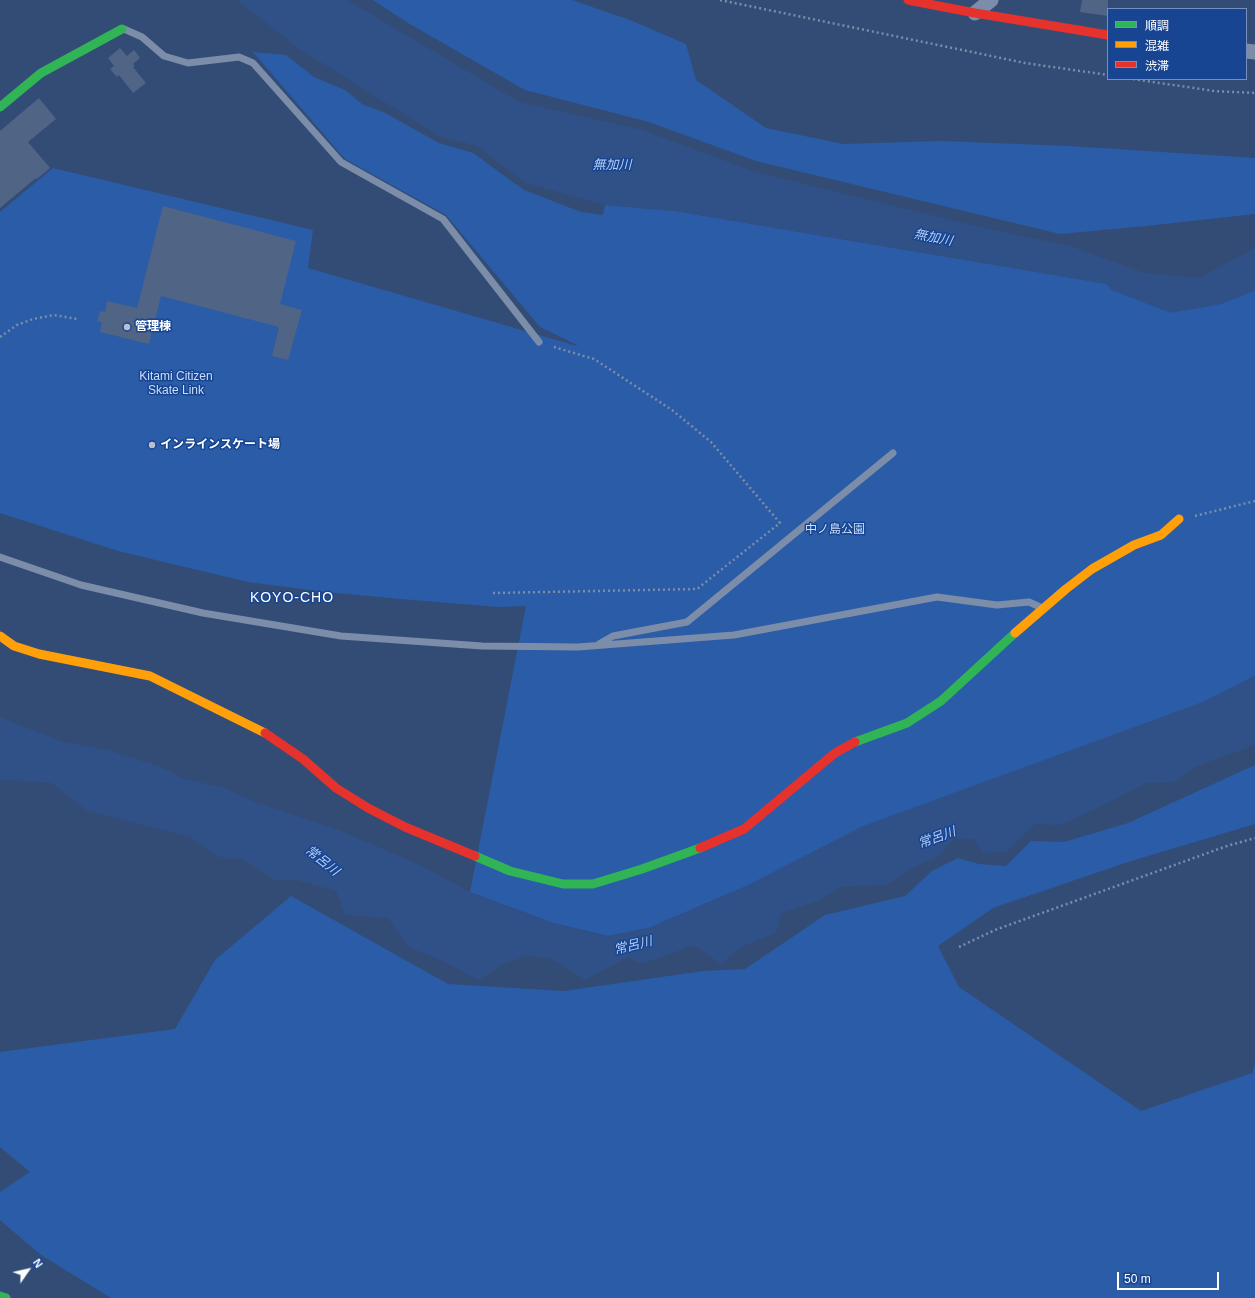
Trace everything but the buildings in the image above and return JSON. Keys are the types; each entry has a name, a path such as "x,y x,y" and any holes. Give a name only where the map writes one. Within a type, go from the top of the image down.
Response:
{"main road":[{"path":"908,0 975,13 1107,35"},
{"path":"0,107 42,73 122,28"},
{"path":"0,636 14,646 39,654 150,676 258,729 303,759 336,788 368,808 405,827 510,871 563,884 593,884 642,869 710,845 744,829 835,753 858,741 907,723 941,701 967,676 1092,569 1134,545 1161,536 1179,519"},
{"path":"0,1296 6,1298"}],"street":[{"path":"975,13 991,0"}],"lane":[{"path":"122,28 142,37 164,56 188,63 239,57 253,63 341,162 443,219 539,342"},
{"path":"597,645 613,636 687,622 894,453"},
{"path":"0,557 81,585 195,611 341,636 482,646 578,647 734,635 937,597 996,605 1029,602 1044,609"}],"path":[{"path":"720,0 1025,63 1107,75"},
{"path":"1140,80 1214,91 1255,93"},
{"path":"0,337 17,325 33,319 54,315 77,319"},
{"path":"493,592 697,589 780,523 711,442 672,410 594,359 554,347"},
{"path":"1179,519 1255,501"},
{"path":"959,947 995,930 1227,846 1255,838"}],"green space":[{"path":"373,0 572,0 630,20 686,44 696,80 766,128 843,144 942,141 1069,146 1255,158 1255,214 1060,234 756,161 649,122 525,90 408,23"},
{"name":"中ノ島公園","path":"253,52 286,55 314,77 345,90 362,104 385,113 439,143 473,153 524,190 581,212 603,215 605,205 675,211 1161,293 1255,284 1255,676 1203,702 746,886 649,928 608,936 553,923 470,892 526,606 498,607 401,599 326,592 248,582 118,551 0,513 0,212 53,168 313,230 308,268 577,346 540,327 446,215 345,159"},
{"path":"1255,765 1255,824 1128,862 993,908 938,946 959,987 1141,1111 1252,1073 1255,1064 1255,1298 111,1298 41,1255 0,1220 0,1192 30,1172 0,1147 0,1052 175,1029 215,960 291,896 448,984 564,991 703,971 745,969 825,915 905,896 932,871 958,858 979,864 1006,866 1031,841 1064,842 1128,823"}],"water":[{"name":"無加川","path":"237,0 347,0 519,102 642,130 755,172 976,226 1073,247 1144,273 1199,278 1255,248 1255,284 1161,293 675,211 605,205 526,183 477,146 439,136 298,48"},
{"path":"1255,676 1255,745 1197,766 1174,782 1146,783 1096,809 1059,825 1035,824 1006,852 983,853 974,839 953,839 939,856 911,869 886,885 841,887 819,901 781,913 776,933 743,946 721,964 694,945 642,964 628,957 585,980 550,958 526,956 503,964 479,980 441,960 408,947 388,918 345,915 336,891 297,880 274,880 244,860 220,857 190,837 86,810 52,783 19,763 0,769 0,717 63,742 108,750 161,767 182,778 224,788 253,801 341,831 420,865 470,892 553,923 608,936 649,928 746,886 863,826 1203,702"}],"waterway":[{"name":"無加川","path":"1118,279 1172,300 1218,292 1255,277"},
{"name":"常呂川","path":"0,767 63,771"}],"traffic: fast":[{"path":"0,107 41,73 122,29"},
{"path":"855,742 907,723 941,701 1015,633"},
{"path":"475,856 510,871 563,884 593,884 642,869 700,848"},
{"path":"0,1296 6,1298"}],"traffic: slow":[{"path":"1015,633 1066,589 1092,569 1134,545 1161,535 1179,519"},
{"path":"0,636 14,646 39,654 150,676 265,733"}],"traffic: jam":[{"path":"908,0 975,13 1107,35"},
{"path":"265,733 303,759 336,788 368,808 405,827 475,856"},
{"path":"700,848 744,829 835,753 855,742"}],"place":[{"name":"管理棟","path":"127,327"},
{"name":"インラインスケート場","path":"152,445"}],"district":[{"name":"KOYO-CHO","path":"292,598"}],"park label":[{"name":"Kitami Citizen Skate Link","path":"176,384"}]}
